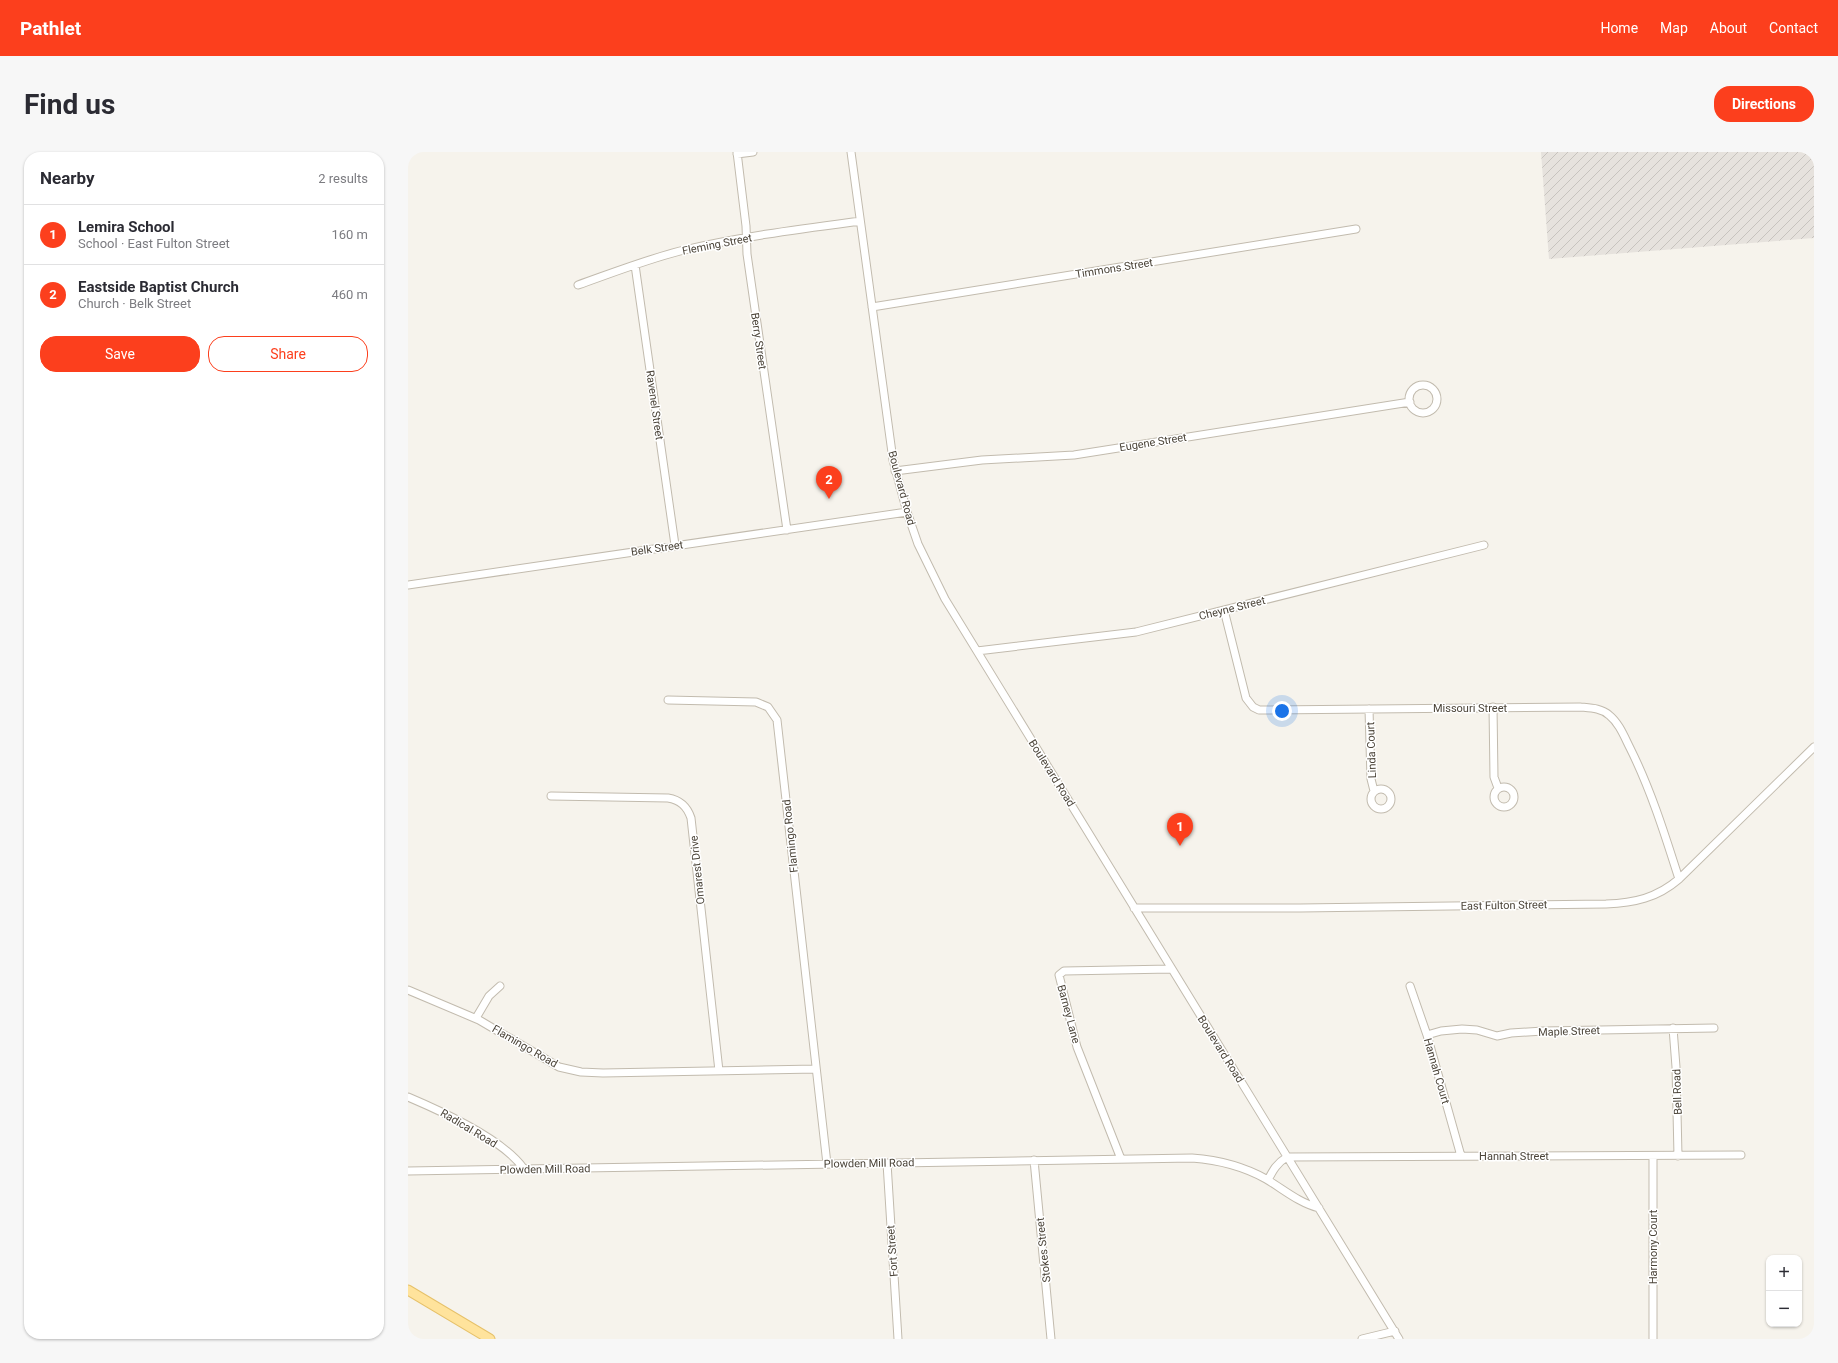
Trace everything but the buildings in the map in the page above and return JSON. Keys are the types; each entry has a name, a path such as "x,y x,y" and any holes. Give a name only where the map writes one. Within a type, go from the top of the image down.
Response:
{"main road":[{"path":"408,1290 490,1339"}],"street":[{"path":"737,153 753,152"},
{"name":"Boulevard Road","path":"851,152 888,434 895,471 918,544 945,599 1399,1339"},
{"name":"Berry Street","path":"737,153 747,239 747,254 787,530"},
{"name":"Fleming Street","path":"578,285 678,252 747,239 860,221"},
{"name":"Timmons Street","path":"872,307 1356,229"},
{"name":"Ravenel Street","path":"635,265 676,545"},
{"path":"1420,385 1426,385 1433,388 1438,397 1435,407 1427,413 1417,412 1412,407 1410,402 1411,391 1420,385"},
{"name":"Eugene Street","path":"895,471 982,460 1074,455 1410,402"},
{"name":"Belk Street","path":"408,585 907,512"},
{"name":"Cheyne Street","path":"977,651 1136,632 1484,545"},
{"name":"Missouri Street","path":"1224,610 1244,693 1248,702 1253,707 1263,710 1580,707 1595,708 1608,714 1617,724 1637,762 1660,819 1679,879"},
{"name":"Flamingo Road","path":"668,700 756,702 768,707 776,717 827,1164"},
{"path":"1492,707 1494,777 1498,788"},
{"name":"Linda Court","path":"1370,709 1371,779 1374,791"},
{"name":"East Fulton Street","path":"1134,908 1300,908 1622,903 1654,896 1679,879 1814,747"},
{"name":"Omarest Drive","path":"551,796 668,798 680,802 689,812 691,818 719,1070"},
{"name":"Barney Lane","path":"1121,1159 1077,1047 1059,976 1064,971 1171,969"},
{"path":"476,1018 489,996 500,986"},
{"name":"Hannah Court","path":"1410,986 1427,1035 1461,1156"},
{"name":"Flamingo Road","path":"408,990 476,1018 524,1045 549,1062 573,1071 603,1073 816,1069"},
{"name":"Bell Road","path":"1673,1028 1676,1067 1678,1156"},
{"name":"Maple Street","path":"1427,1035 1441,1031 1462,1029 1477,1030 1497,1036 1511,1033 1543,1031 1714,1028"},
{"name":"Radical Road","path":"408,1096 448,1115 486,1137 515,1157 524,1169"},
{"name":"Hannah Street","path":"1287,1157 1741,1155"},
{"name":"Harmony Court","path":"1653,1156 1653,1339"},
{"path":"1268,1180 1273,1169 1280,1161 1287,1157"},
{"name":"Plowden Mill Road","path":"408,1171 1192,1158 1210,1160 1235,1166 1268,1180 1306,1205 1319,1208"},
{"name":"Stokes Street","path":"1034,1160 1051,1339"},
{"name":"Fort Street","path":"886,1163 898,1339"},
{"path":"1362,1339 1394,1331"}],"shaded area":[{"path":"1541,152 1814,152 1814,238 1549,259"}],"place":[{"name":"Eastside Baptist Church","path":"829,499"},
{"name":"Lemira School","path":"1180,846"}]}
